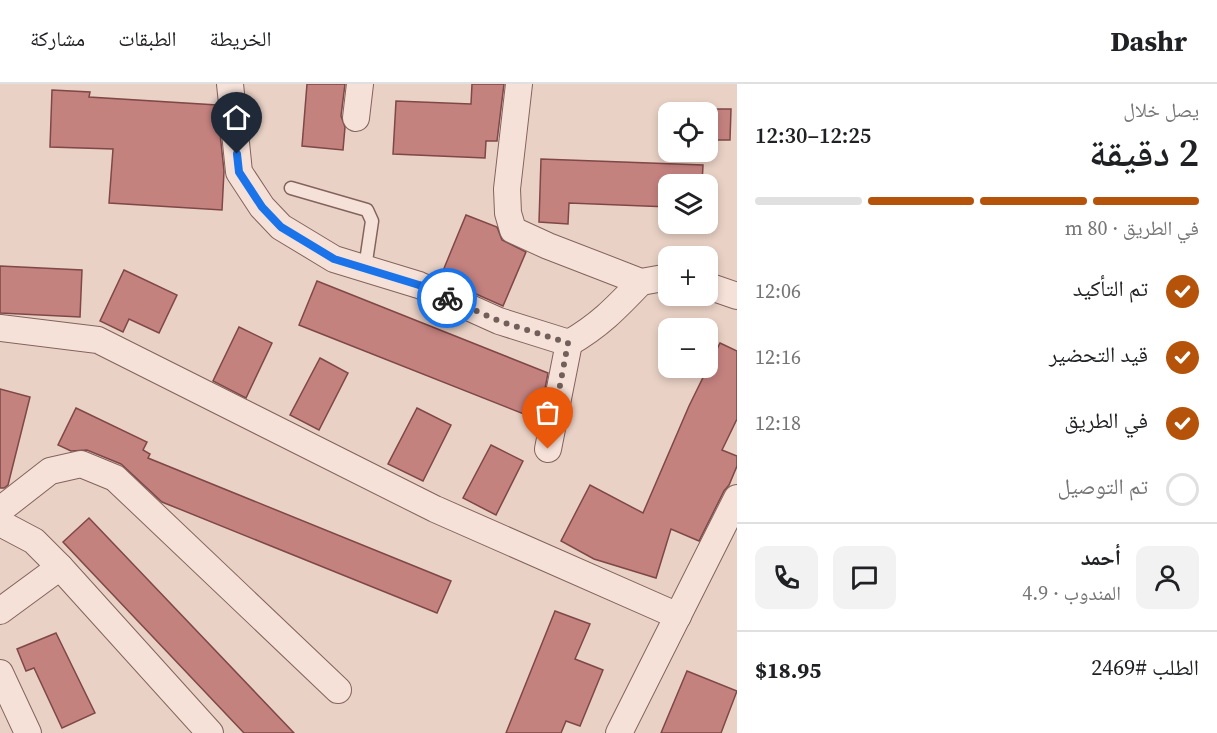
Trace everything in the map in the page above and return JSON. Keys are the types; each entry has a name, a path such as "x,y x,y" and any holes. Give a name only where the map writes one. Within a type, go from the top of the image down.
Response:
{"street":[{"path":"230,84 239,172 262,207 281,227 334,259 419,285 499,321 568,343 593,329 640,282"},
{"path":"356,118 360,84"},
{"path":"519,84 507,189 508,213 513,230 640,282 658,280"},
{"path":"718,289 737,296"},
{"path":"0,328 98,340 435,509 678,616"},
{"path":"548,449 568,343"},
{"path":"0,510 50,471 81,464 115,478 338,690"},
{"path":"619,733 737,498"},
{"path":"0,523 34,540 210,733"},
{"path":"0,611 60,567"},
{"path":"0,673 28,733"}],"lane":[{"path":"291,188 368,210 372,221 365,268"}],"building":[{"path":"307,84 345,84 341,116 345,127 343,150 302,146"},
{"path":"472,84 504,84 497,141 486,141 485,158 393,154 396,101 471,104"},
{"path":"52,90 90,92 89,97 217,105 224,171 222,210 109,203 113,149 50,147"},
{"path":"718,109 731,109 730,140 718,140"},
{"path":"541,159 703,165 703,174 658,174 658,207 569,203 568,224 539,222"},
{"path":"466,215 497,227 502,240 526,252 503,306 440,278"},
{"path":"0,266 82,270 80,317 0,313"},
{"path":"124,270 177,295 159,333 129,319 123,332 100,321"},
{"path":"317,281 548,373 539,420 299,325"},
{"path":"239,327 272,343 246,398 213,381"},
{"path":"720,343 737,351 737,419 722,450 737,456 737,466 699,541 671,529 656,578 594,559 561,541 590,485 643,513 703,378 718,378"},
{"path":"320,358 348,373 319,430 290,415"},
{"path":"0,389 30,397 8,485 4,488 0,488"},
{"path":"76,408 147,442 143,450 150,454 148,458 451,581 437,613 162,502 121,464 87,450 71,451 58,445"},
{"path":"417,408 451,425 423,481 388,464"},
{"path":"491,445 523,461 496,515 463,498"},
{"path":"89,518 294,733 244,733 63,542"},
{"path":"555,611 590,624 575,659 603,670 580,726 566,721 561,733 506,733"},
{"path":"56,633 95,713 62,728 34,668 26,671 17,649"},
{"path":"687,671 737,691 721,733 661,733"}],"way so far":[{"path":"447,298 499,321 568,343 548,449"}],"route":[{"path":"237,154 239,172 262,207 281,227 334,259 419,285 447,298"}]}
